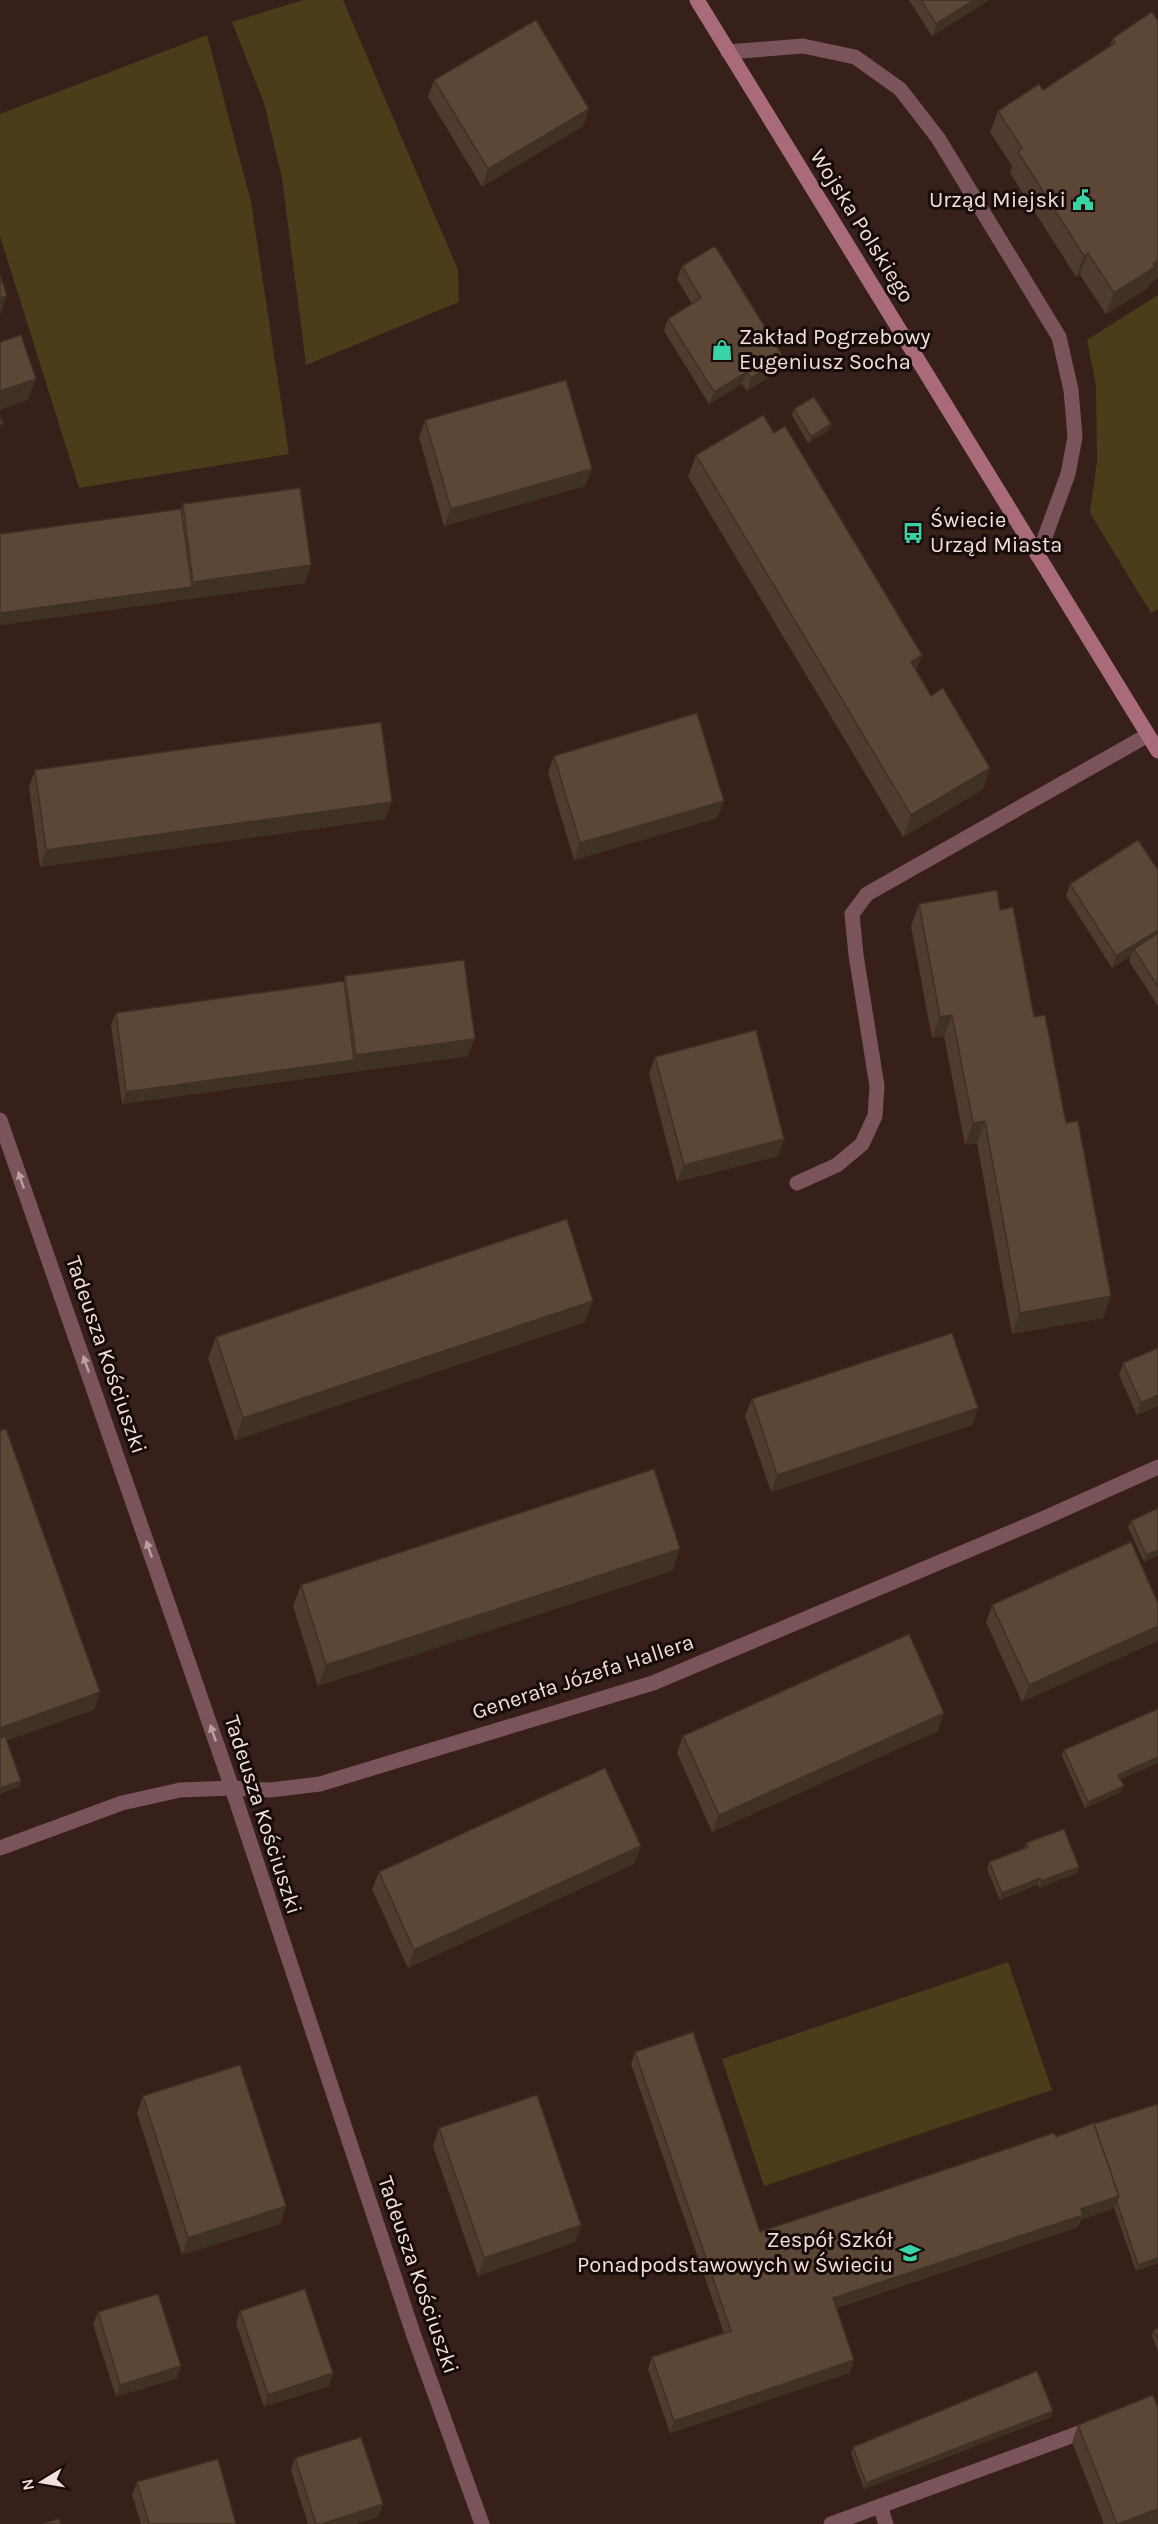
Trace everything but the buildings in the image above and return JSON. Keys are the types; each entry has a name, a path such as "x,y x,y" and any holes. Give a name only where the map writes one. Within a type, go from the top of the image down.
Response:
{"street":[{"name":"Wojska Polskiego","path":"697,0 1158,751"},
{"path":"729,52 803,46 855,57 900,89 938,138 1059,337 1071,390 1075,437 1068,474 1038,556"},
{"path":"797,1183 837,1165 862,1144 875,1116 877,1086 856,955 852,914 867,894 1148,735"},
{"name":"Tadeusza Kościuszki","path":"0,1120 232,1788 414,2336 482,2524"},
{"name":"Generała Józefa Hallera","path":"0,1848 122,1803 180,1790 232,1788 270,1790 320,1784 653,1683 1040,1521 1158,1467"},
{"path":"831,2524 1102,2424"},
{"path":"880,2506 886,2524"}],"shaded area":[{"path":"303,0 343,0 458,270 459,302 306,365 282,178 264,103 232,22"},
{"path":"207,35 251,202 289,454 79,488 0,236 0,114"},
{"path":"1158,295 1158,609 1151,613 1090,513 1097,461 1096,386 1087,340"},
{"path":"1008,1962 1052,2090 764,2186 722,2059"}],"place":[{"name":"Urząd Miejski","path":"1083,200"},
{"name":"Zakład Pogrzebowy Eugeniusz Socha","path":"722,350"},
{"name":"Świecie Urząd Miasta","path":"913,533"},
{"name":"Zespół Szkół Ponadpodstawowych w Świeciu","path":"910,2253"}]}
